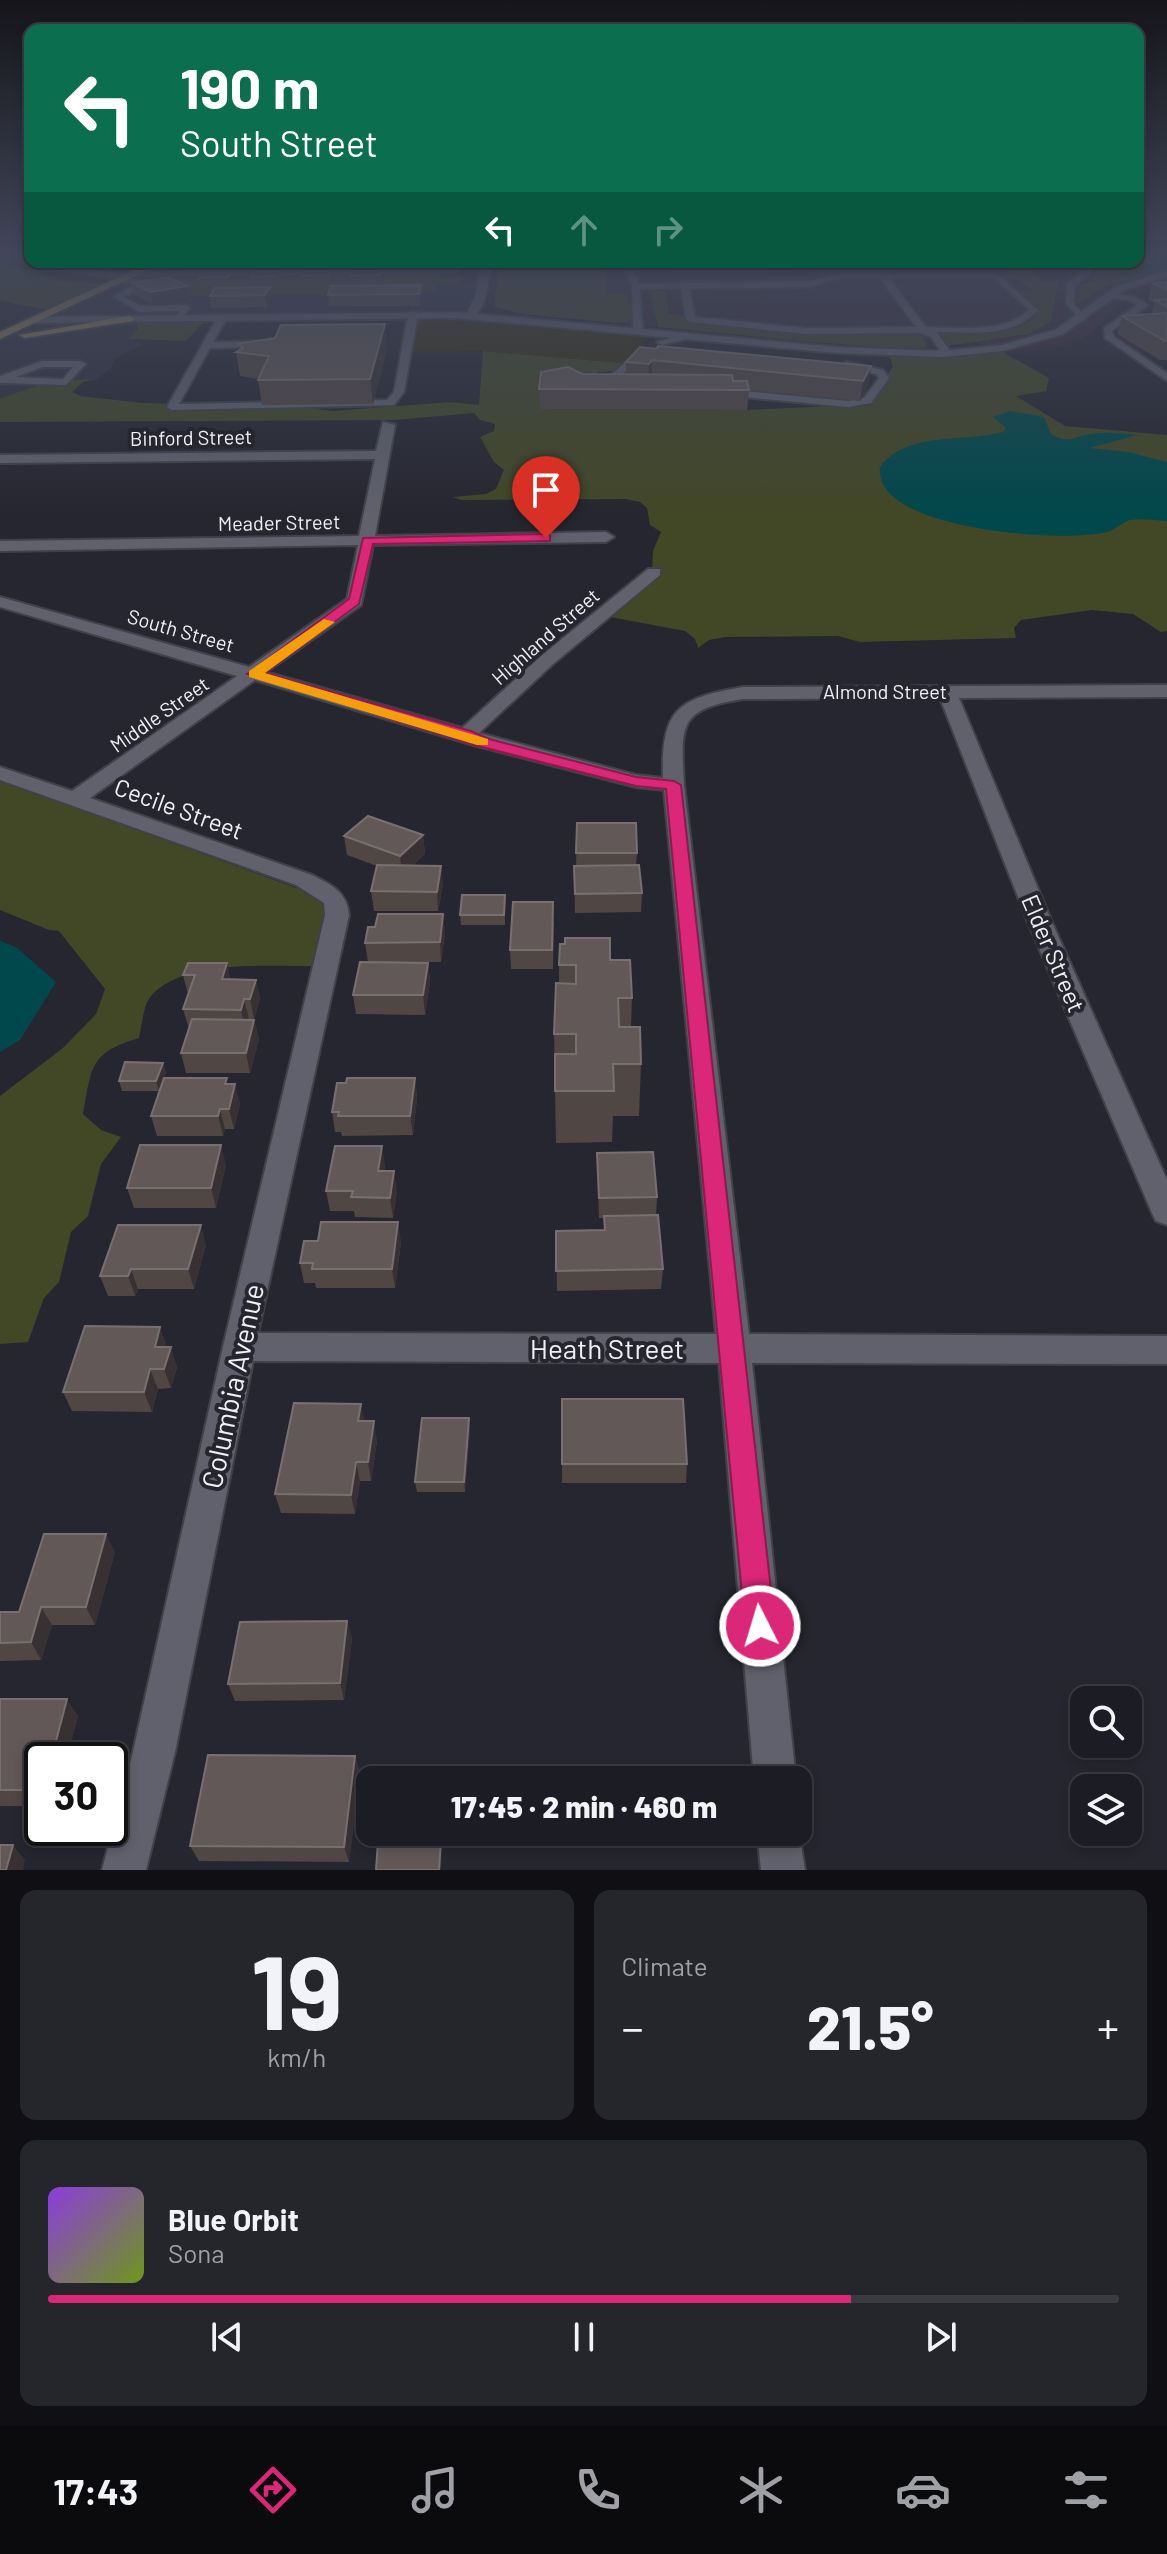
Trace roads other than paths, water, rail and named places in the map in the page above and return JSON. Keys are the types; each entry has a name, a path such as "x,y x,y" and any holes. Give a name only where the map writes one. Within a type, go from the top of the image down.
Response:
{"street":[{"path":"651,341 660,348 675,341"},
{"path":"747,341 869,352 942,354 1032,341"},
{"name":"Middle Street","path":"76,798 355,601 388,425"},
{"name":"Binford Street","path":"0,459 382,455"},
{"name":"Meader Street","path":"0,546 606,537"},
{"name":"Highland Street","path":"466,735 547,660 654,572"},
{"name":"South Street","path":"0,602 484,742 636,781 674,785"},
{"name":"Almond Street","path":"774,1766 734,1348 674,785 672,735 684,711 697,702 717,696 771,691 1167,691"},
{"name":"Elder Street","path":"947,691 1039,920 1167,1213"},
{"name":"Cecile Street","path":"0,773 304,880 324,890 336,901"},
{"name":"Columbia Avenue","path":"124,1870 154,1752 239,1347 337,915 336,901"},
{"name":"Heath Street","path":"239,1347 1167,1350"},
{"path":"780,1846 783,1870"}],"lane":[{"path":"209,341 172,407 390,403 399,392 406,343 391,343"},
{"path":"925,341 928,347 942,354"},
{"path":"1115,341 1167,378"},
{"path":"207,345 283,344"},
{"path":"633,388 608,382 631,362 660,348 689,350"},
{"path":"848,377 857,374 869,352"},
{"path":"42,364 81,364 66,382 0,380 42,364"},
{"path":"703,391 859,403 867,401 884,378 879,372 861,366 833,364"}]}
